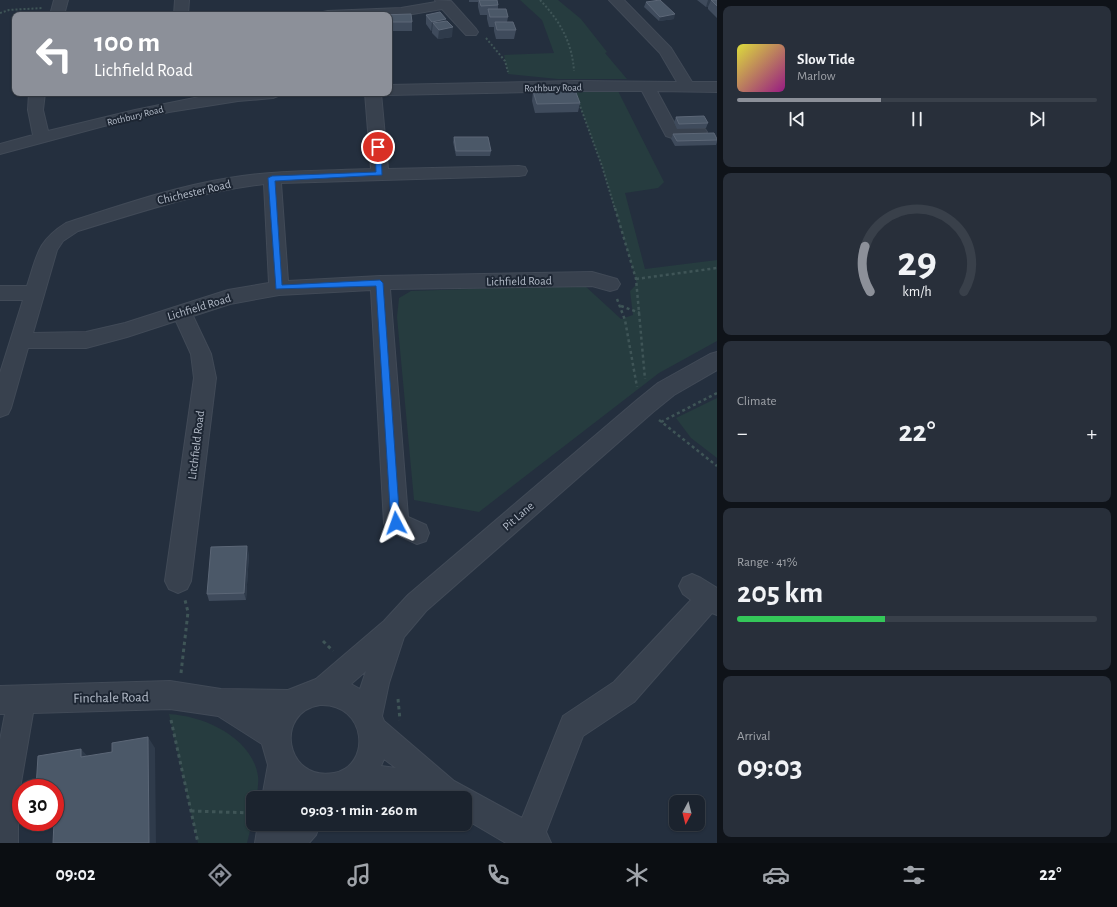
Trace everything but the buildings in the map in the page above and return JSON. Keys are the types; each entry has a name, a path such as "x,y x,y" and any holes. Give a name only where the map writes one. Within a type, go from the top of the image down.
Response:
{"street":[{"path":"181,12 182,0"},
{"path":"616,0 666,51 687,86"},
{"path":"392,12 401,12 444,2 471,32"},
{"name":"Rothbury Road","path":"392,90 575,86 717,87"},
{"path":"647,86 672,133 699,132"},
{"path":"36,96 36,119 42,138"},
{"name":"Rothbury Road","path":"0,149 184,98 218,96"},
{"path":"373,96 380,174"},
{"name":"Chichester Road","path":"0,408 48,249 57,237 72,227 186,192 229,183 272,178 519,171"},
{"path":"272,178 279,288"},
{"name":"Lichfield Road","path":"21,341 86,340 126,330 228,297 279,288 380,283 592,279 610,284"},
{"path":"380,283 396,523 417,533"},
{"path":"0,293 35,293"},
{"name":"Litchfield Road","path":"178,581 205,378 201,354 182,313"},
{"name":"Pit Lane","path":"322,691 393,630 417,603 645,406 666,389 717,360"},
{"path":"472,806 532,840 572,726 624,692 706,596"},
{"path":"340,788 370,758 373,747 370,723 376,683 393,630"},
{"name":"Finchale Road","path":"11,699 176,684 221,703 277,737"},
{"path":"378,791 340,788 320,790 304,786 292,778 283,765 278,752 277,737 282,719 294,704 307,695 322,691 340,692 356,701 370,723 448,791"},
{"path":"3,843 2,800 11,699"},
{"name":"Finchale Road","path":"221,703 294,704"},
{"path":"278,791 283,765"},
{"path":"270,843 272,831"},
{"path":"289,843 300,831"}],"path":[{"path":"540,0 551,10 569,40 574,56 575,92 602,166 636,279 646,390 645,406"},
{"path":"0,13 9,10 59,8"},
{"path":"471,32 480,31 505,61 508,74"},
{"path":"636,279 717,268"},
{"path":"610,284 626,320 635,384 645,406 661,422 717,466"},
{"path":"629,284 637,285"},
{"path":"620,306 640,313"},
{"path":"661,422 717,393"},
{"path":"178,581 188,612 176,684 169,714 198,843"},
{"path":"191,811 246,813"}],"green space":[{"path":"520,0 558,0 581,19 607,52 605,53 627,79 558,79 508,74 504,55 554,53 542,20"},
{"path":"618,91 664,182 658,188 625,193 645,269 717,260 717,341 659,373 479,512 414,500 397,317 399,298 411,291 584,285 621,319 633,315 630,291 637,284 602,166 575,92"},
{"path":"717,398 717,458 691,438 676,418"},
{"path":"169,714 197,719 224,731 246,750 254,762 258,776 257,791 246,791 246,831 250,831 247,843 198,843"}],"route":[{"path":"378,147 380,174 272,178 279,288 380,283 396,523"}]}
